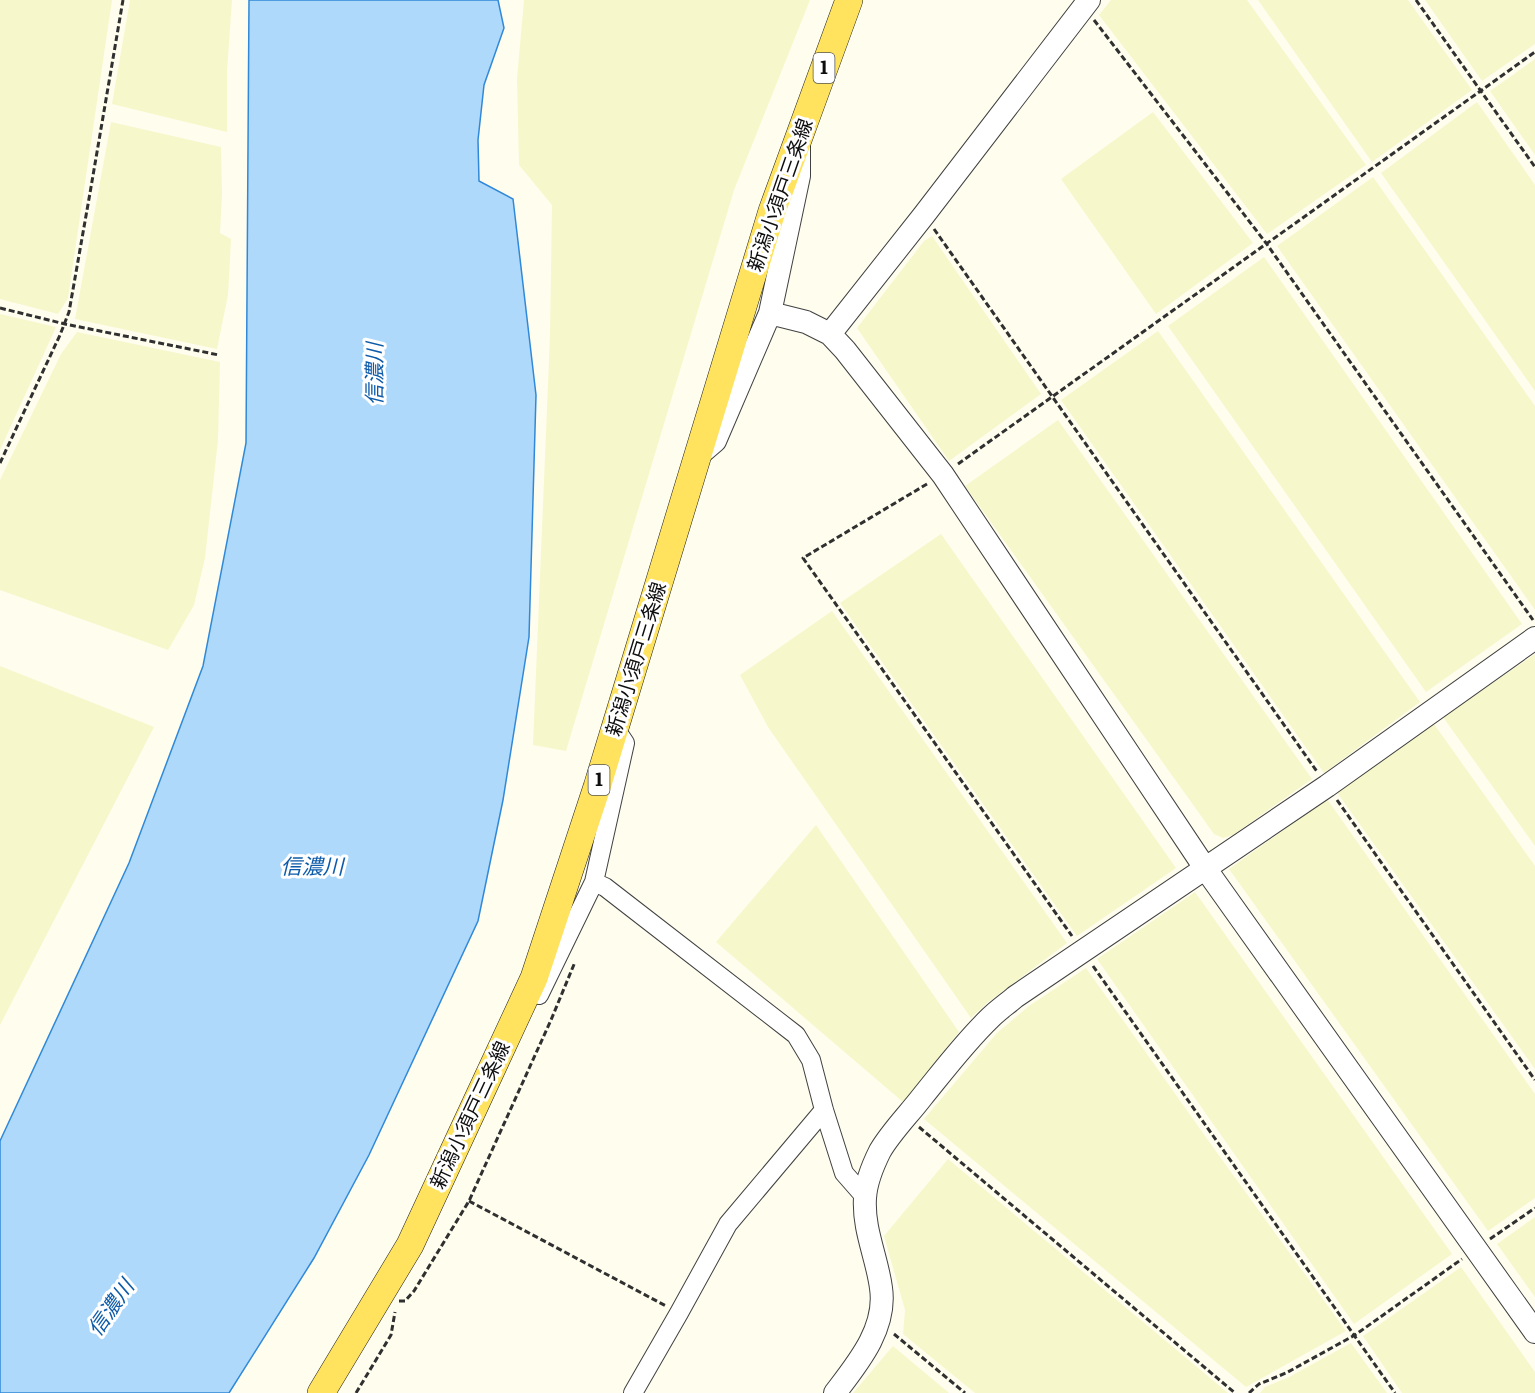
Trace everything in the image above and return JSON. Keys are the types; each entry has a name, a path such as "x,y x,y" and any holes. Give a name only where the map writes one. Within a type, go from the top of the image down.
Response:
{"main road":[{"name":"新潟小須戸三条線","path":"321,1393 410,1245 534,978 597,787 772,211 849,0"}],"street":[{"path":"830,334 1087,3"},
{"path":"698,455 715,441 770,313 799,176 800,136"},
{"path":"770,313 806,322 830,334 943,475 1205,868 1535,1332"},
{"path":"835,1393 859,1362 879,1321 882,1305 881,1287 865,1216 865,1197 871,1171 881,1150 906,1116 968,1041 991,1017 1015,997 1327,786 1535,638"},
{"path":"508,1034 527,1021 594,882 625,743 615,728"},
{"path":"594,882 605,887 796,1035 811,1060 844,1173 865,1197"},
{"path":"633,1393 728,1224 824,1110"}],"path":[{"path":"0,464 65,324 71,301 123,0"},
{"path":"1416,0 1535,167"},
{"path":"1087,3 1266,243 1535,623"},
{"path":"1395,1393 803,558 943,475 1535,52"},
{"path":"924,215 1535,1080"},
{"path":"0,308 65,324 219,355"},
{"path":"397,1300 405,1301 414,1291 469,1201 551,1020 578,954"},
{"path":"906,1116 1235,1393"},
{"path":"469,1201 679,1313"},
{"path":"1249,1393 1259,1384 1286,1373 1354,1335 1535,1208"},
{"path":"879,1321 965,1393"}],"green space":[{"path":"0,0 112,0 68,298 58,314 0,299"},
{"path":"130,0 232,0 227,71 227,132 112,104"},
{"path":"524,0 810,0 734,190 566,751 533,745 550,336 552,205 519,165 517,79"},
{"path":"1111,0 1247,0 1366,165 1267,234 1099,15"},
{"path":"1258,0 1408,0 1472,90 1372,162"},
{"path":"1425,0 1535,0 1535,44 1482,81"},
{"path":"1535,59 1535,155 1490,91"},
{"path":"1477,102 1535,185 1535,391 1381,173"},
{"path":"1153,112 1253,243 1156,314 1061,179"},
{"path":"111,122 221,147 220,233 231,239 228,295 217,349 75,319"},
{"path":"1373,177 1535,406 1535,610 1277,246"},
{"path":"932,236 1041,394 949,461 857,328 924,241"},
{"path":"1264,257 1522,624 1426,692 1168,326"},
{"path":"0,314 56,327 0,450"},
{"path":"1158,331 1420,702 1324,773 1061,400"},
{"path":"77,332 220,362 218,440 205,558 194,605 168,650 0,590 0,480 61,354"},
{"path":"1058,420 1312,779 1233,835 1223,838 1214,834 965,486"},
{"path":"941,534 1176,868 1077,936 840,603"},
{"path":"832,611 1067,943 987,1003 971,1018 768,727 740,675"},
{"path":"1535,654 1535,846 1443,717"},
{"path":"0,666 154,727 0,1025"},
{"path":"1434,724 1535,866 1535,1069 1336,791"},
{"path":"1327,799 1535,1094 1535,1198 1488,1231 1229,869"},
{"path":"816,825 959,1032 903,1102 716,942"},
{"path":"1195,892 1452,1254 1354,1324 1097,959"},
{"path":"1086,968 1346,1331 1246,1387 924,1119 997,1033 1029,1006"},
{"path":"948,1159 1228,1393 975,1393 903,1334 905,1310 884,1236"},
{"path":"1535,1217 1535,1297 1497,1244"},
{"path":"1461,1267 1535,1372 1535,1393 1402,1393 1363,1336"},
{"path":"1351,1343 1387,1393 1260,1393 1265,1387 1289,1377"},
{"path":"893,1346 949,1393 853,1393"}],"water":[{"name":"信濃川","path":"249,0 498,0 504,28 484,85 478,140 479,181 513,199 536,395 529,637 503,800 478,921 369,1155 314,1258 229,1393 0,1393 0,1141 129,863 203,666 246,443"}]}
